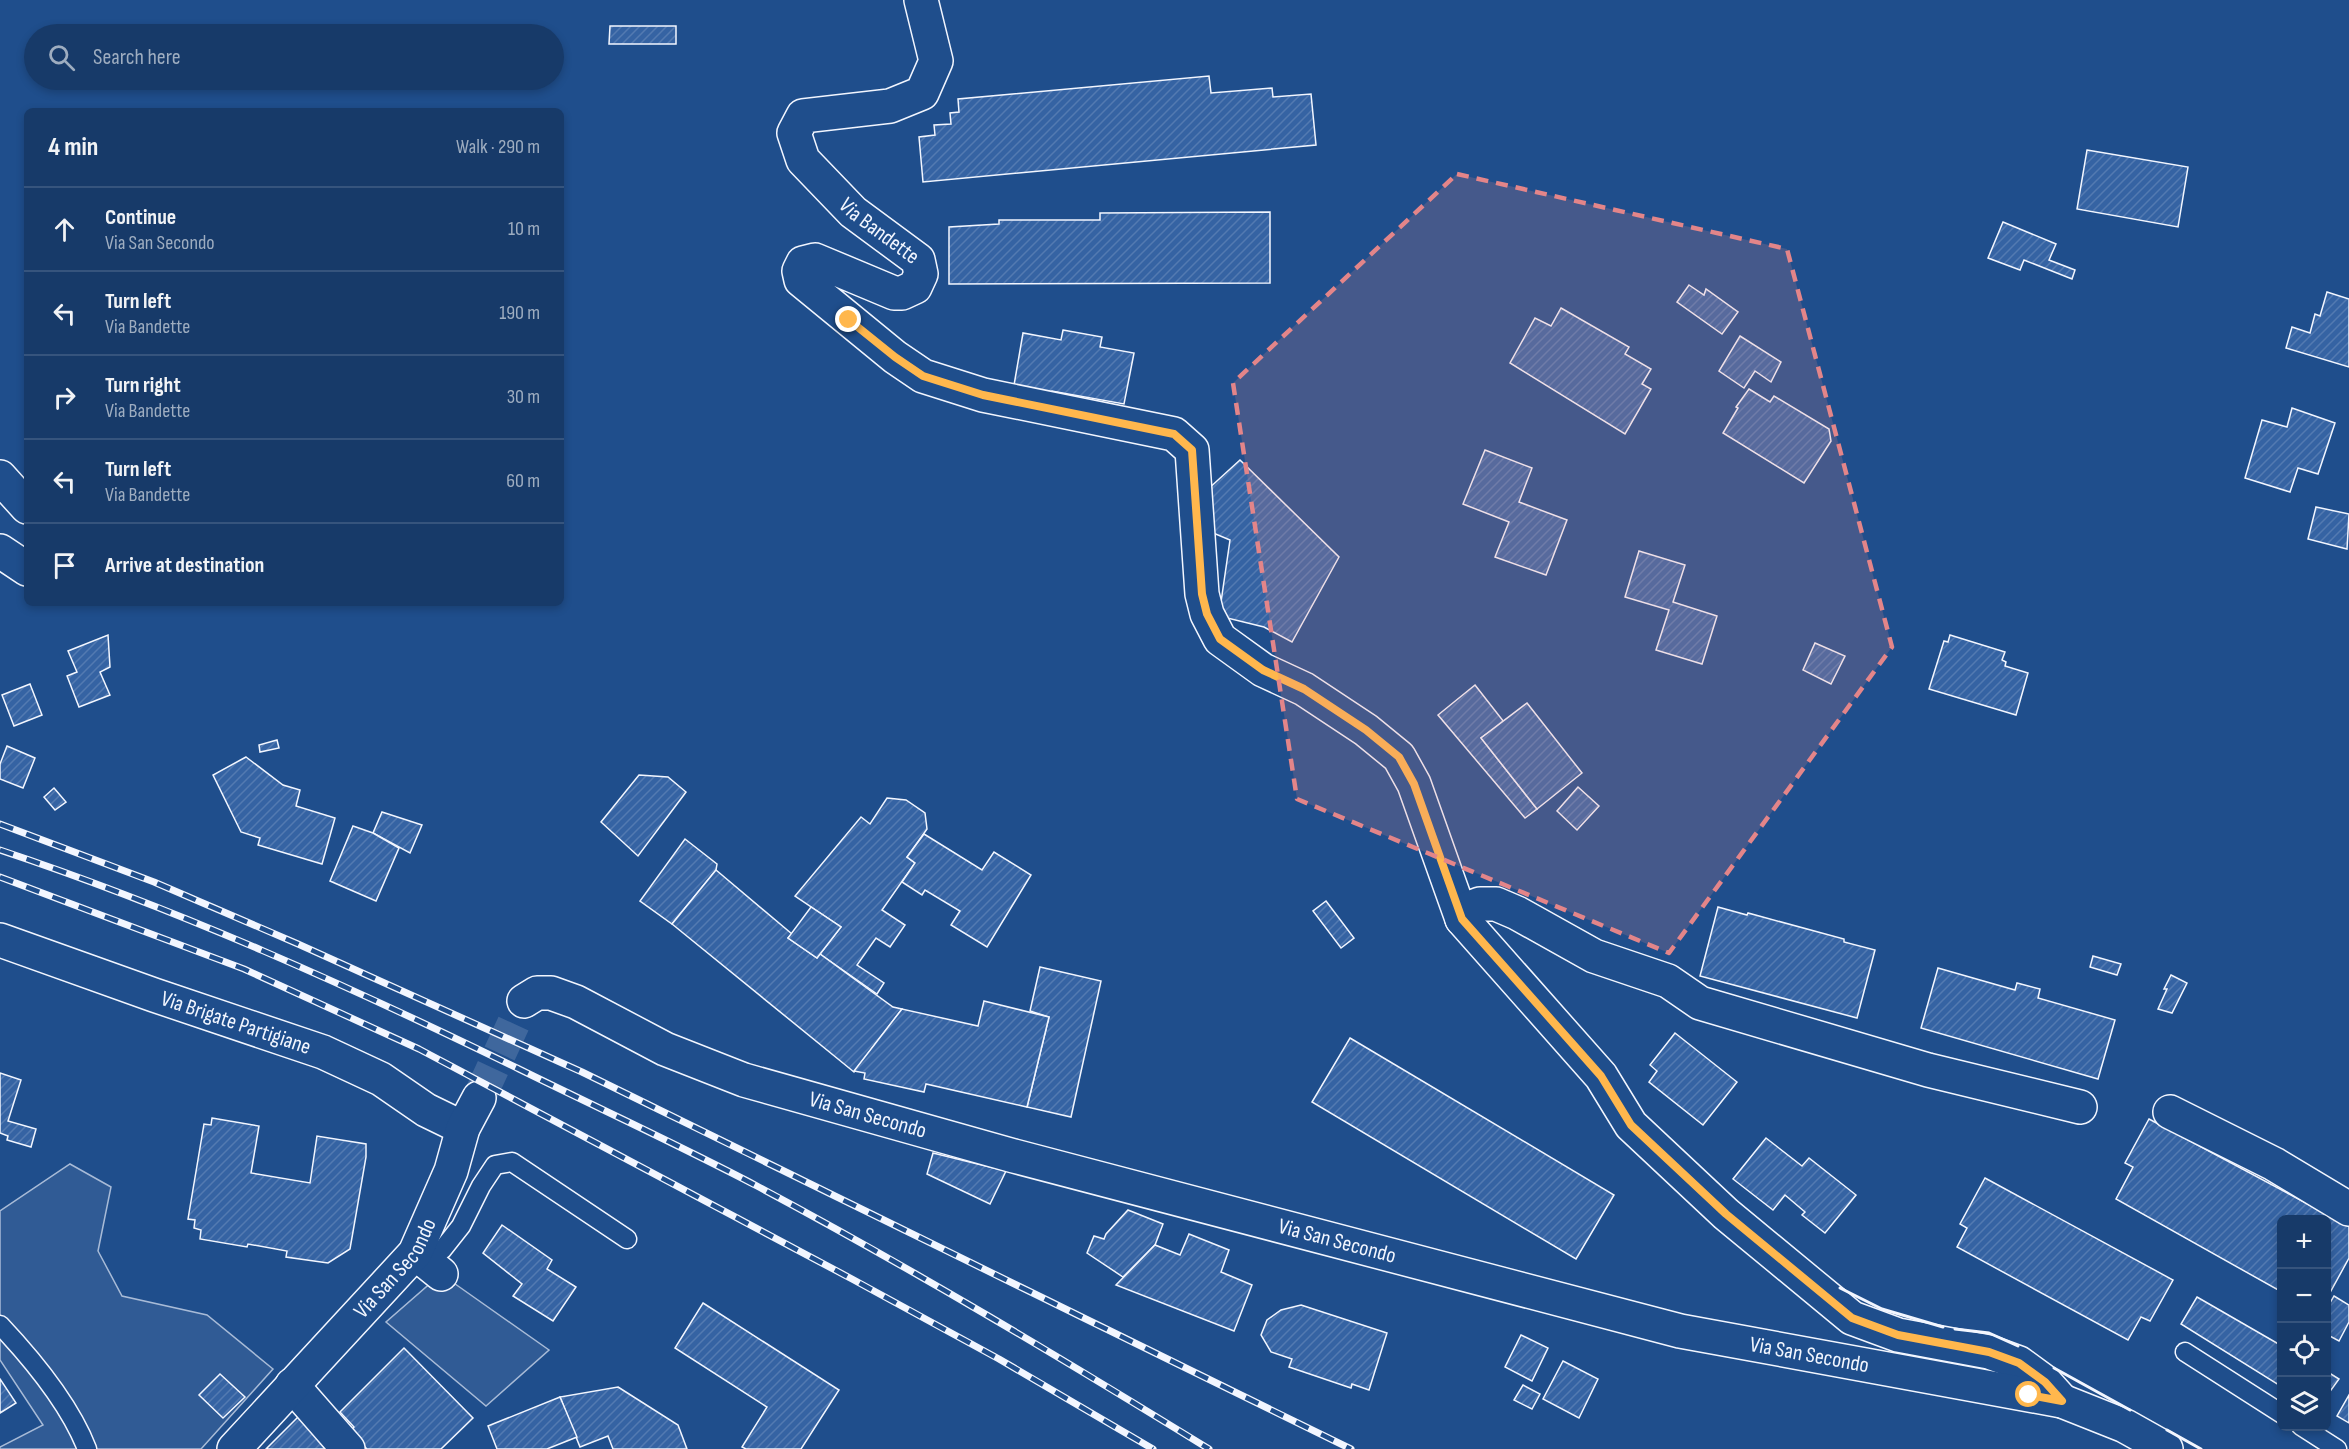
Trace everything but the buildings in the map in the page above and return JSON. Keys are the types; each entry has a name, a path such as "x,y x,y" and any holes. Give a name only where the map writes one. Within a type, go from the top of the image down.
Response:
{"street":[{"name":"Via Bandette","path":"921,0 936,61 922,93 890,106 802,116 794,133 802,160 853,212 918,260 921,274 919,281 908,291 894,293 815,260 803,263 799,271 801,280 895,357 923,376 983,395 1174,434 1192,450 1202,594 1207,614 1220,639 1263,670 1304,689 1366,730 1399,757 1414,784 1462,919 1601,1076 1631,1125 1726,1214 1852,1318 1898,1335 1989,1352 2019,1363 2045,1382 2062,1401"},
{"path":"0,477 24,504"},
{"path":"0,551 24,567"},
{"path":"1462,919 1469,908 1480,904 1496,904 1517,913 1594,956 1668,981 1700,1003 1928,1070 2080,1107"},
{"name":"Via Brigate Partigiane","path":"0,940 153,996 323,1052 381,1079 426,1110 463,1128"},
{"name":"Via San Secondo","path":"524,1001 537,993 551,993 576,1002 665,1049 744,1080 1026,1160 1680,1331 2062,1401 2125,1426 2166,1449"},
{"name":"Via San Secondo","path":"234,1449 415,1253 451,1171 463,1128 479,1098"},
{"path":"2170,1112 2274,1164 2349,1209"},
{"path":"415,1253 441,1274"},
{"path":"292,1385 348,1449"}],"lane":[{"path":"415,1253 442,1250 461,1226 481,1186 495,1165 512,1162 627,1239"},
{"path":"0,1325 23,1350 78,1427 87,1449"},
{"path":"2185,1352 2277,1411"},
{"path":"2309,1431 2337,1449"}],"highlighted area":[{"path":"1457,174 1787,249 1892,647 1669,953 1297,799 1233,383"}],"shaded area":[{"path":"70,1164 111,1187 98,1251 122,1296 207,1315 273,1369 201,1449 0,1449 43,1425 0,1360 0,1211"},
{"path":"441,1274 549,1350 486,1406 386,1322"}],"tunnel":[{"path":"479,1098 524,1001"}],"railway":[{"path":"0,824 154,882 582,1072 1351,1449"},
{"path":"0,850 133,898 328,979 456,1038 698,1156 815,1217 929,1281 1209,1449"},
{"path":"0,877 244,969 419,1049 999,1359 1153,1449"}],"wall":[{"path":"1840,1288 1882,1309 1943,1327"},
{"path":"1955,1329 1989,1333 2018,1346"},
{"path":"2054,1368 2130,1410"},
{"path":"2167,1430 2201,1449"}],"route":[{"path":"849,320 923,376 983,395 1174,434 1192,450 1202,594 1207,614 1220,639 1263,670 1304,689 1366,730 1399,757 1414,784 1462,919 1601,1076 1631,1125 1726,1214 1852,1318 1898,1335 1989,1352 2019,1363 2045,1382 2062,1401 2029,1395"}]}
